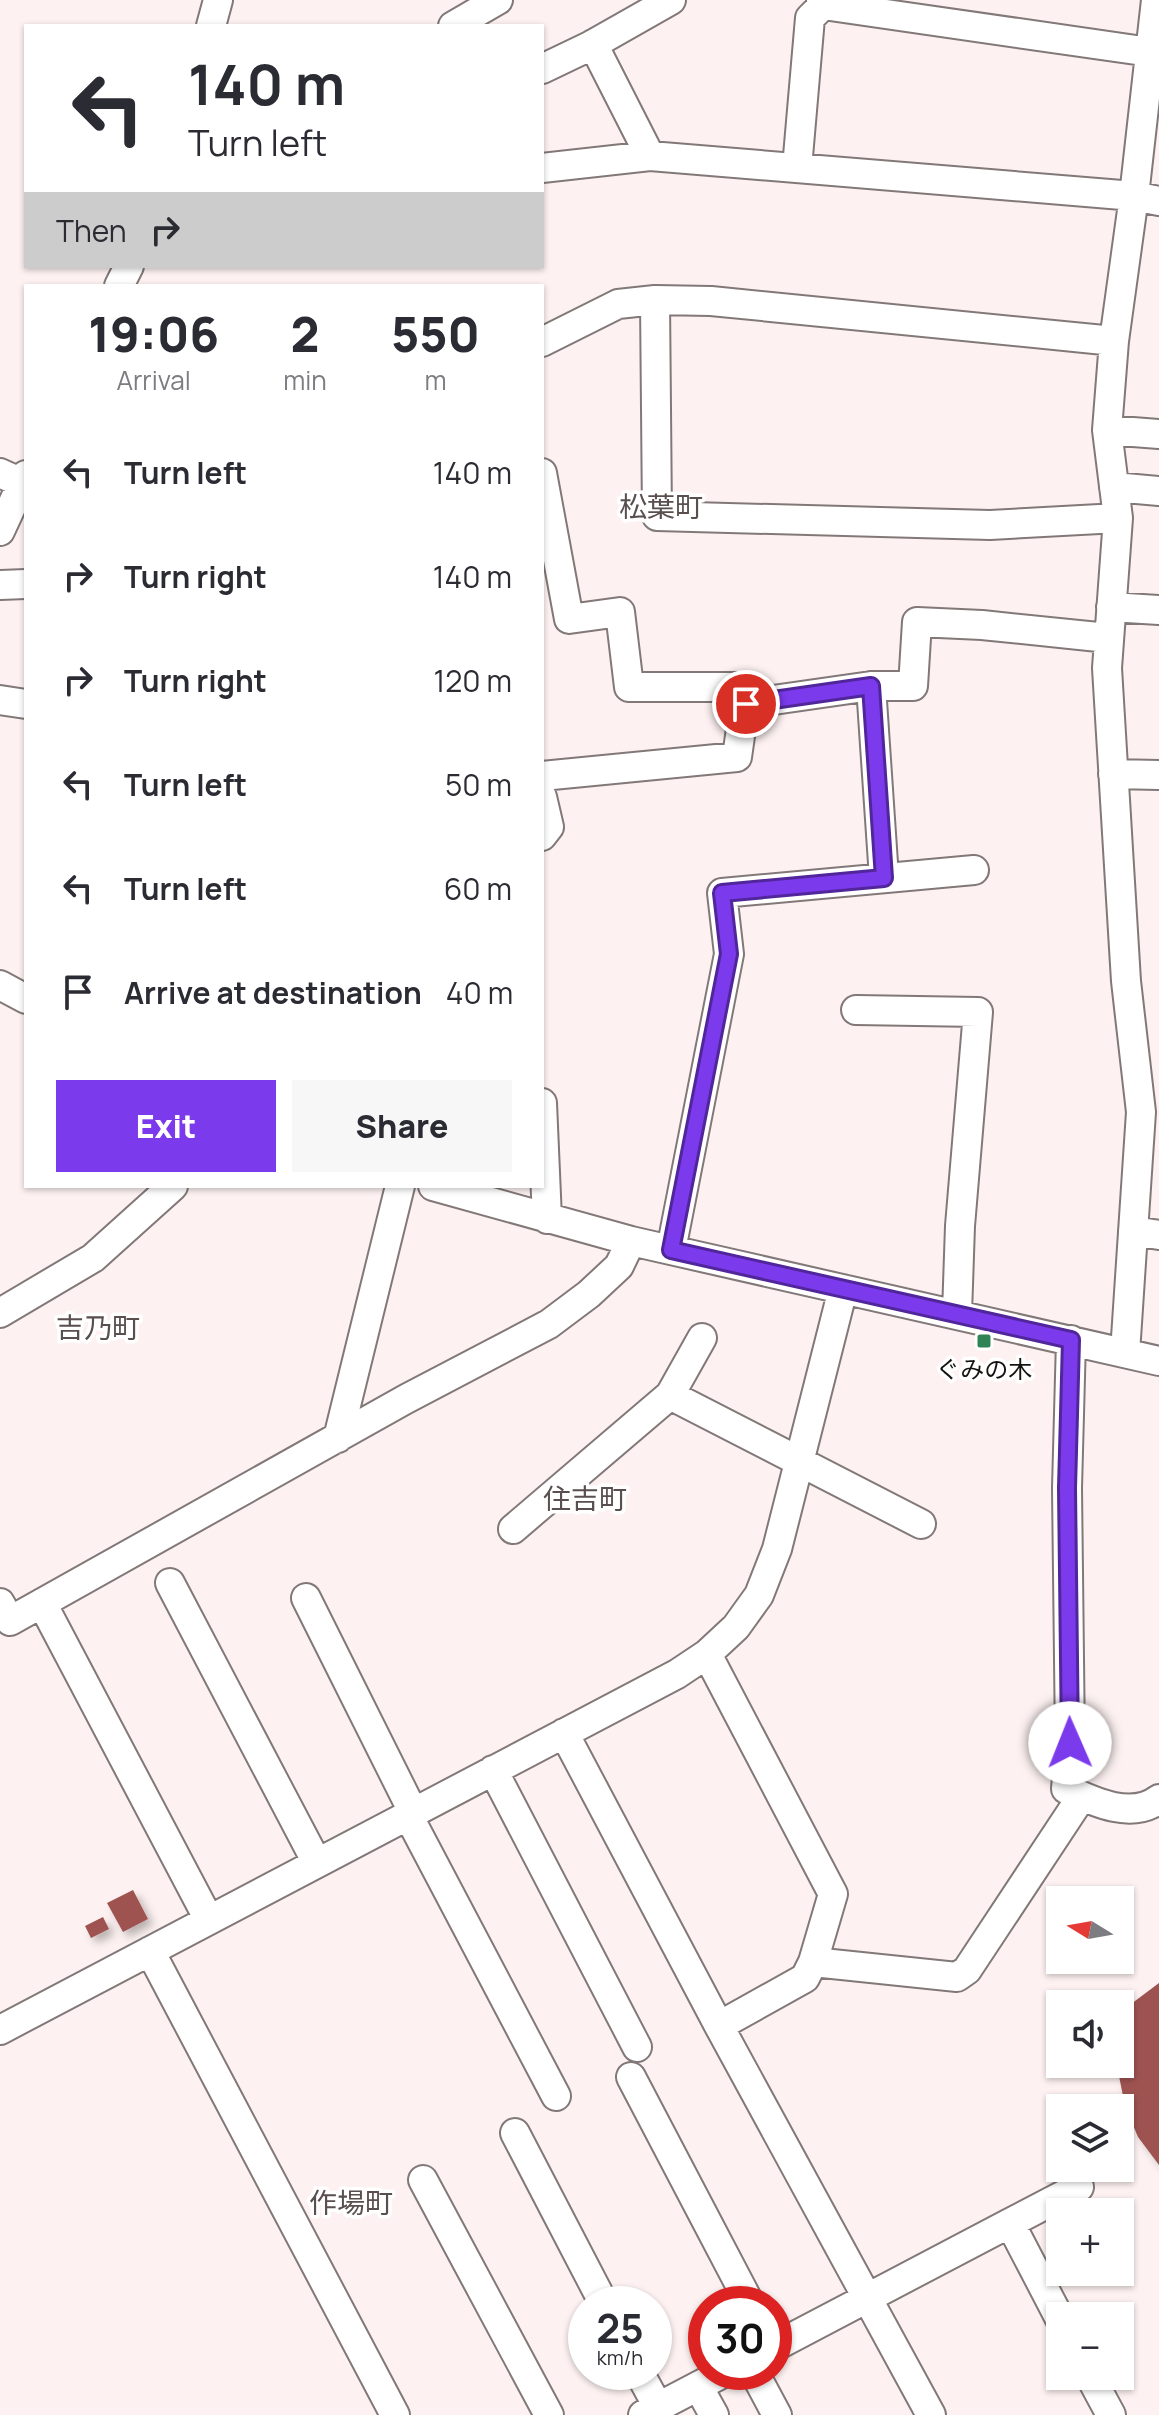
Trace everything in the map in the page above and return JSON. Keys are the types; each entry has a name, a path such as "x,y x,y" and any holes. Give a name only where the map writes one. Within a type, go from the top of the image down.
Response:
{"street":[{"path":"212,24 218,0"},
{"path":"456,24 498,0"},
{"path":"544,68 671,0"},
{"path":"1125,1353 1146,1233 1141,1112 1126,981 1107,668 1118,518 1107,430 1114,341 1147,198 1152,116 1150,52 1157,1"},
{"path":"797,168 810,18 822,2 1150,52"},
{"path":"593,44 650,156"},
{"path":"544,168 650,156 1147,198"},
{"path":"544,341 618,304 655,300 711,301 1114,341"},
{"path":"655,300 657,516 990,525 1118,518"},
{"path":"1107,430 1159,434"},
{"path":"0,531 16,477"},
{"path":"544,484 569,619 620,612 629,687 747,687 737,757 544,776"},
{"path":"1114,487 1159,491"},
{"path":"0,585 24,584"},
{"path":"1111,607 1159,610"},
{"path":"746,704 871,686 913,686 917,622 982,625 1108,638"},
{"path":"871,686 884,878"},
{"path":"0,700 24,704"},
{"path":"1113,774 1159,775"},
{"path":"544,806 549,827 544,833"},
{"path":"671,1250 729,954 722,893 974,870"},
{"path":"0,985 24,998"},
{"path":"856,1010 978,1012 960,1226 957,1314"},
{"path":"544,1149 547,1219"},
{"path":"0,1313 93,1258 171,1188"},
{"path":"338,1438 400,1188"},
{"path":"440,1188 631,1241 1159,1361"},
{"path":"0,1603 10,1621 549,1324 589,1294 619,1266 631,1241"},
{"path":"2,2025 150,1951 677,1674 707,1654 736,1627 759,1595 777,1549 843,1289"},
{"path":"513,1529 670,1395 702,1338"},
{"path":"1071,1340 1067,1488 1070,1743 1066,1789 1130,1810 1147,1808 1159,1799"},
{"path":"670,1395 921,1524"},
{"path":"170,1583 317,1863"},
{"path":"306,1598 410,1814 556,2096"},
{"path":"42,1603 209,1920"},
{"path":"707,1654 833,1894 813,1962 805,1978 719,2026"},
{"path":"564,1733 931,2415"},
{"path":"493,1770 637,2047"},
{"path":"813,1962 957,1977 967,1970 1082,1796"},
{"path":"150,1951 395,2415"},
{"path":"631,2077 741,2286"},
{"path":"515,2133 595,2286"},
{"path":"423,2180 549,2415"},
{"path":"792,2338 1079,2187"},
{"path":"1010,2223 1051,2302"},
{"path":"644,2390 650,2411 690,2390"},
{"path":"700,2390 714,2415"},
{"path":"764,2390 777,2415"},
{"path":"1098,2390 1111,2415"}],"building":[{"path":"133,1890 148,1919 123,1932 107,1903"},
{"path":"103,1917 109,1929 91,1938 85,1926"},
{"path":"1159,1983 1159,2165 1138,2137 1134,2127 1134,2094 1123,2094 1119,2078 1134,2078 1134,2002"}],"place":[{"name":"ぐみの木","path":"984,1341"}],"district":[{"name":"松葉町","path":"661,506"},
{"name":"吉乃町","path":"98,1327"},
{"name":"住吉町","path":"585,1498"},
{"name":"作場町","path":"351,2202"}],"route":[{"path":"746,704 871,686 884,878 722,893 729,954 671,1250 1071,1340 1067,1488 1070,1743"}]}
